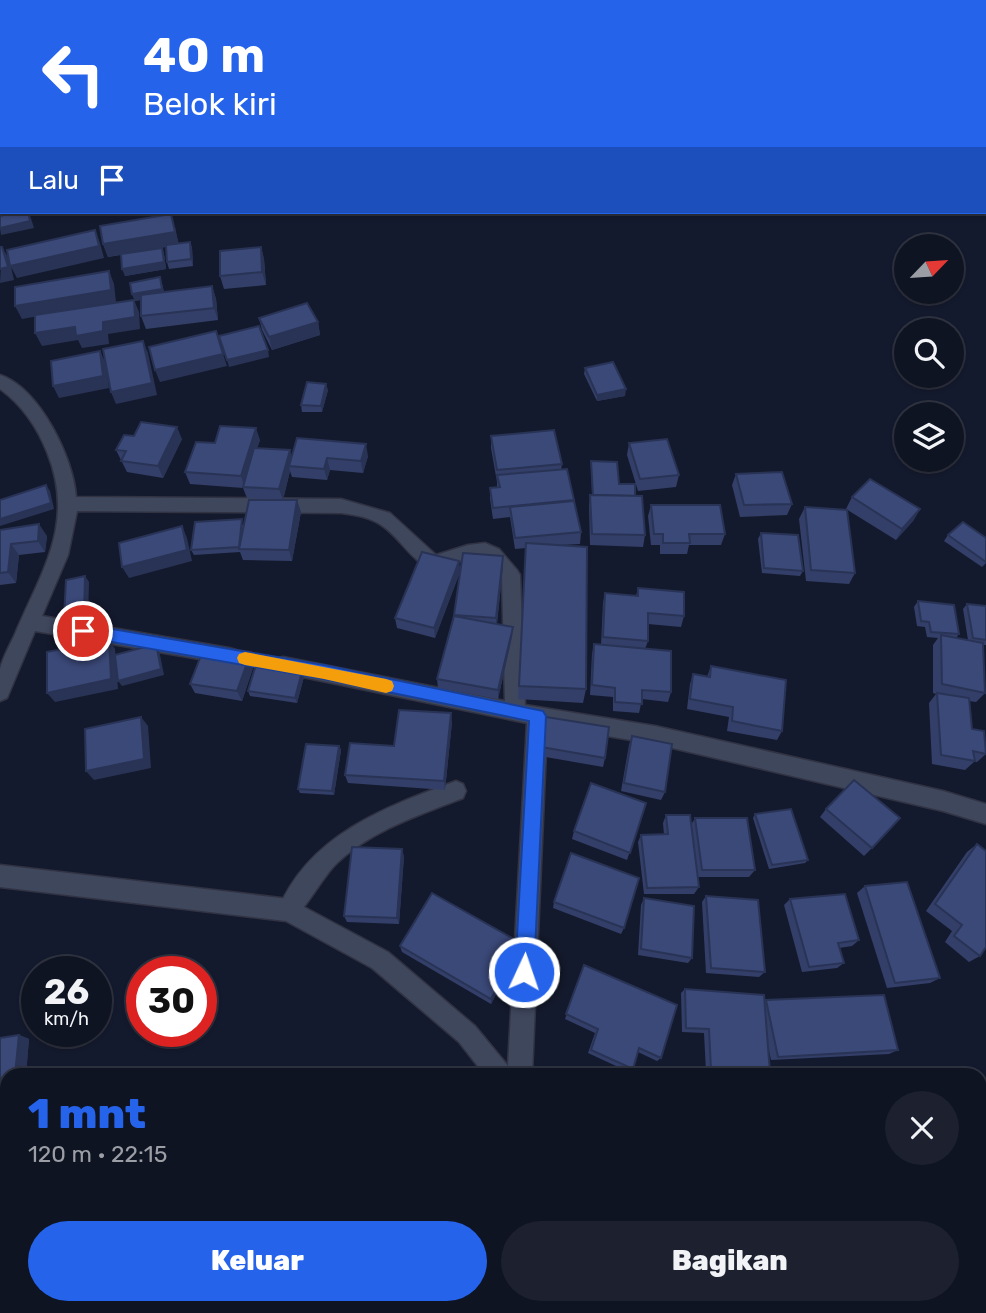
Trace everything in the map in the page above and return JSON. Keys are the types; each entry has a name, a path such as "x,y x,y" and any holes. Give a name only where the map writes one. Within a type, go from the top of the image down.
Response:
{"street":[{"path":"0,381 30,405 43,425 62,464 67,480 68,504 64,546 54,575 0,692"},
{"path":"68,504 341,506 364,510 389,521 422,558 435,563 481,548 501,559 511,575 526,714 520,1068"},
{"path":"30,622 251,659 526,714 655,735 943,801 986,814"},
{"path":"289,911 314,871 347,841 395,815 456,791"},
{"path":"0,876 289,911 380,960 467,1034 494,1068"}],"building":[{"path":"28,214 30,221 0,228 0,216"},
{"path":"171,214 175,232 103,244 100,226"},
{"path":"95,230 99,246 10,266 7,250"},
{"path":"190,242 191,259 167,262 166,245"},
{"path":"0,247 8,267 0,269"},
{"path":"261,247 262,272 220,276 220,251"},
{"path":"162,248 164,262 122,269 121,254"},
{"path":"109,271 111,290 15,306 15,287"},
{"path":"160,277 162,289 132,294 130,283"},
{"path":"212,286 214,308 141,316 141,295"},
{"path":"134,300 135,317 103,322 103,331 76,336 75,327 35,333 35,315"},
{"path":"307,303 318,322 269,337 259,318"},
{"path":"259,326 268,350 227,360 219,336"},
{"path":"216,331 223,354 155,370 149,347"},
{"path":"143,341 152,383 111,392 103,349"},
{"path":"100,351 103,376 53,386 51,361"},
{"path":"613,362 626,389 597,395 585,368"},
{"path":"307,382 326,384 321,406 301,405"},
{"path":"141,422 177,427 158,466 121,461 126,451 116,450 124,435 134,436"},
{"path":"220,426 256,428 241,476 185,472 196,442 215,443"},
{"path":"554,430 562,464 497,470 491,436"},
{"path":"297,438 366,444 361,461 327,458 324,469 289,466"},
{"path":"667,439 679,475 640,479 629,443"},
{"path":"254,448 290,450 279,489 243,487"},
{"path":"591,461 617,462 619,484 635,484 635,496 593,495"},
{"path":"567,469 574,500 493,508 490,488 500,487 497,475"},
{"path":"782,472 792,504 744,505 736,474"},
{"path":"870,479 920,509 902,529 852,497"},
{"path":"46,485 51,503 0,519 0,500"},
{"path":"590,495 642,496 645,535 592,534"},
{"path":"249,500 297,500 289,550 239,549"},
{"path":"574,501 581,532 515,538 510,507"},
{"path":"651,505 720,505 725,534 689,534 690,543 663,543 663,534 654,534"},
{"path":"805,507 847,510 855,573 811,570"},
{"path":"242,519 239,547 191,550 195,522"},
{"path":"963,522 986,538 986,562 948,535"},
{"path":"39,524 38,541 11,544 8,572 0,573 0,530"},
{"path":"182,526 187,550 122,567 119,543"},
{"path":"761,533 798,535 803,571 764,568"},
{"path":"526,543 587,547 586,689 519,686"},
{"path":"422,552 459,561 434,628 395,618"},
{"path":"463,553 503,556 496,618 454,615"},
{"path":"85,576 84,614 64,617 66,580"},
{"path":"638,588 684,592 684,616 648,613 648,641 603,637 605,593 638,596"},
{"path":"918,601 954,605 959,634 931,632 929,622 921,621"},
{"path":"967,604 986,606 986,640 973,638"},
{"path":"454,616 513,627 498,690 437,679"},
{"path":"941,635 983,643 985,693 942,684"},
{"path":"109,639 111,679 47,693 47,652"},
{"path":"156,644 161,669 118,681 115,655"},
{"path":"594,644 671,651 671,692 642,690 642,704 615,702 615,688 592,685"},
{"path":"205,645 251,652 237,691 190,684"},
{"path":"258,658 304,664 295,698 248,691"},
{"path":"711,666 786,680 782,731 732,721 733,707 690,699 693,674 710,677"},
{"path":"937,693 969,698 972,729 984,731 986,754 973,751 975,761 941,755"},
{"path":"399,710 451,713 444,781 345,775 350,743 394,746"},
{"path":"141,717 144,759 86,771 85,729"},
{"path":"546,717 609,727 605,758 541,747"},
{"path":"632,736 672,744 665,792 624,783"},
{"path":"306,744 339,746 332,791 298,789"},
{"path":"854,780 900,818 872,848 826,809"},
{"path":"591,783 646,803 630,853 574,831"},
{"path":"791,809 808,860 772,865 755,814"},
{"path":"666,815 690,815 699,887 647,888 641,835 668,834"},
{"path":"695,818 747,818 755,870 702,870"},
{"path":"977,844 986,851 986,947 980,956 954,936 962,925 935,904"},
{"path":"352,847 402,849 397,918 344,916"},
{"path":"571,853 639,878 624,928 554,902"},
{"path":"907,882 940,978 895,983 865,886"},
{"path":"432,893 521,943 491,999 400,946"},
{"path":"845,894 859,940 838,943 844,963 809,967 790,899"},
{"path":"706,896 758,900 765,972 711,968"},
{"path":"644,898 694,906 692,958 641,949"},
{"path":"584,965 677,1005 661,1058 639,1048 633,1068 591,1050 598,1029 566,1014"},
{"path":"685,989 764,995 770,1068 711,1068 709,1029 686,1028"},
{"path":"884,995 898,1050 778,1057 766,1000"},
{"path":"19,1035 16,1068 0,1068 0,1038"}],"slow traffic":[{"path":"245,658 386,686"}],"route":[{"path":"83,631 324,672 537,716 524,972"}]}
